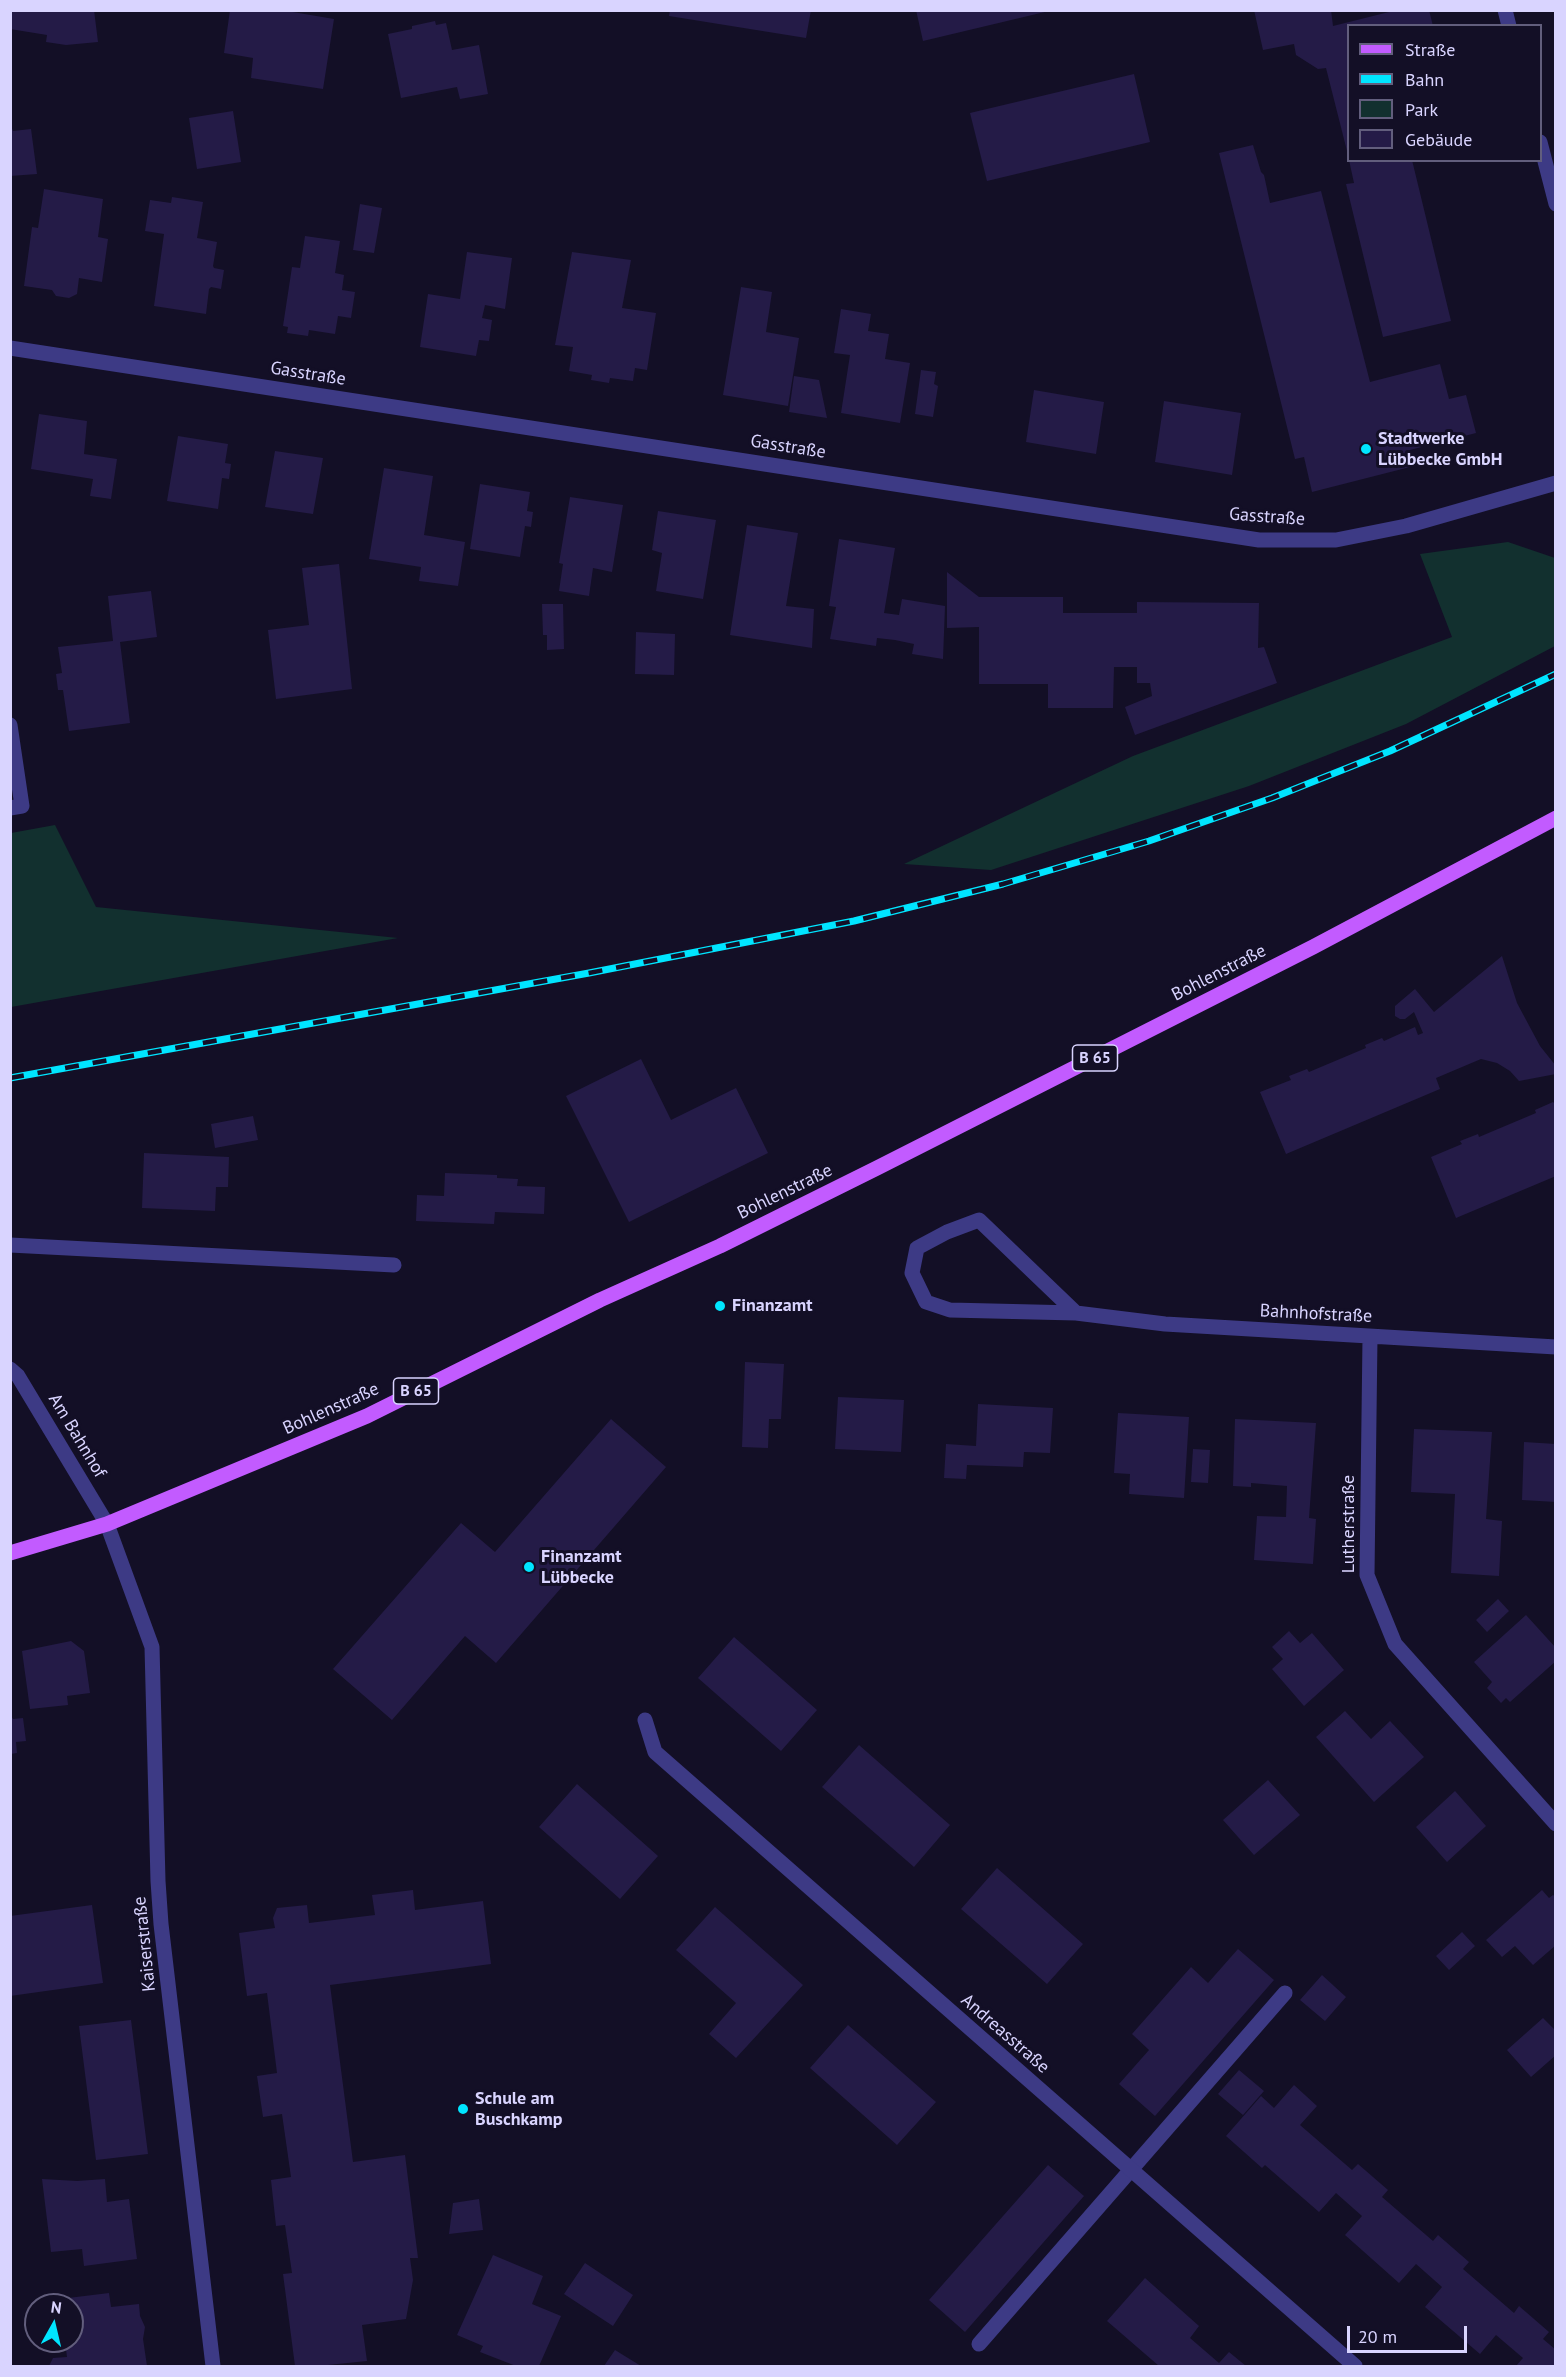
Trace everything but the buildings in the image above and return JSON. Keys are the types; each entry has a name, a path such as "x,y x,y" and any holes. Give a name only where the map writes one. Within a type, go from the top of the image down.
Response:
{"main road":[{"name":"Bohlenstraße","path":"10,1553 107,1524 367,1416 600,1300 730,1241 1313,947 1556,818"}],"street":[{"path":"1542,150 1556,204"},
{"name":"Gasstraße","path":"10,348 1258,540 1336,540 1406,526 1556,483"},
{"path":"10,725 22,806 10,808"},
{"name":"Bahnhofstraße","path":"1076,1313 979,1220 947,1232 918,1248 912,1273 926,1302 950,1310 1076,1313 1165,1324 1556,1347"},
{"path":"10,1245 394,1265"},
{"name":"Lutherstraße","path":"1370,1336 1367,1575 1395,1644 1556,1824"},
{"name":"Am Bahnhof","path":"10,1369 18,1376 107,1524"},
{"name":"Kaiserstraße","path":"107,1524 152,1647 161,1924 213,2367"},
{"name":"Andreasstraße","path":"645,1720 655,1752 1355,2367"},
{"path":"979,2344 1285,1993"}],"green space":[{"path":"1508,542 1555,558 1555,646 1406,724 1249,786 991,870 904,864 1133,756 1452,637 1420,554"},
{"path":"55,825 96,907 398,938 11,1007 11,833"}],"railway":[{"path":"10,1078 589,973 854,921 1003,884 1149,841 1272,798 1390,751 1556,674"}],"place":[{"name":"Stadtwerke Lübbecke GmbH","path":"1366,449"},
{"name":"Finanzamt","path":"720,1306"},
{"name":"Finanzamt Lübbecke","path":"529,1567"},
{"name":"Schule am Buschkamp","path":"463,2109"}]}
